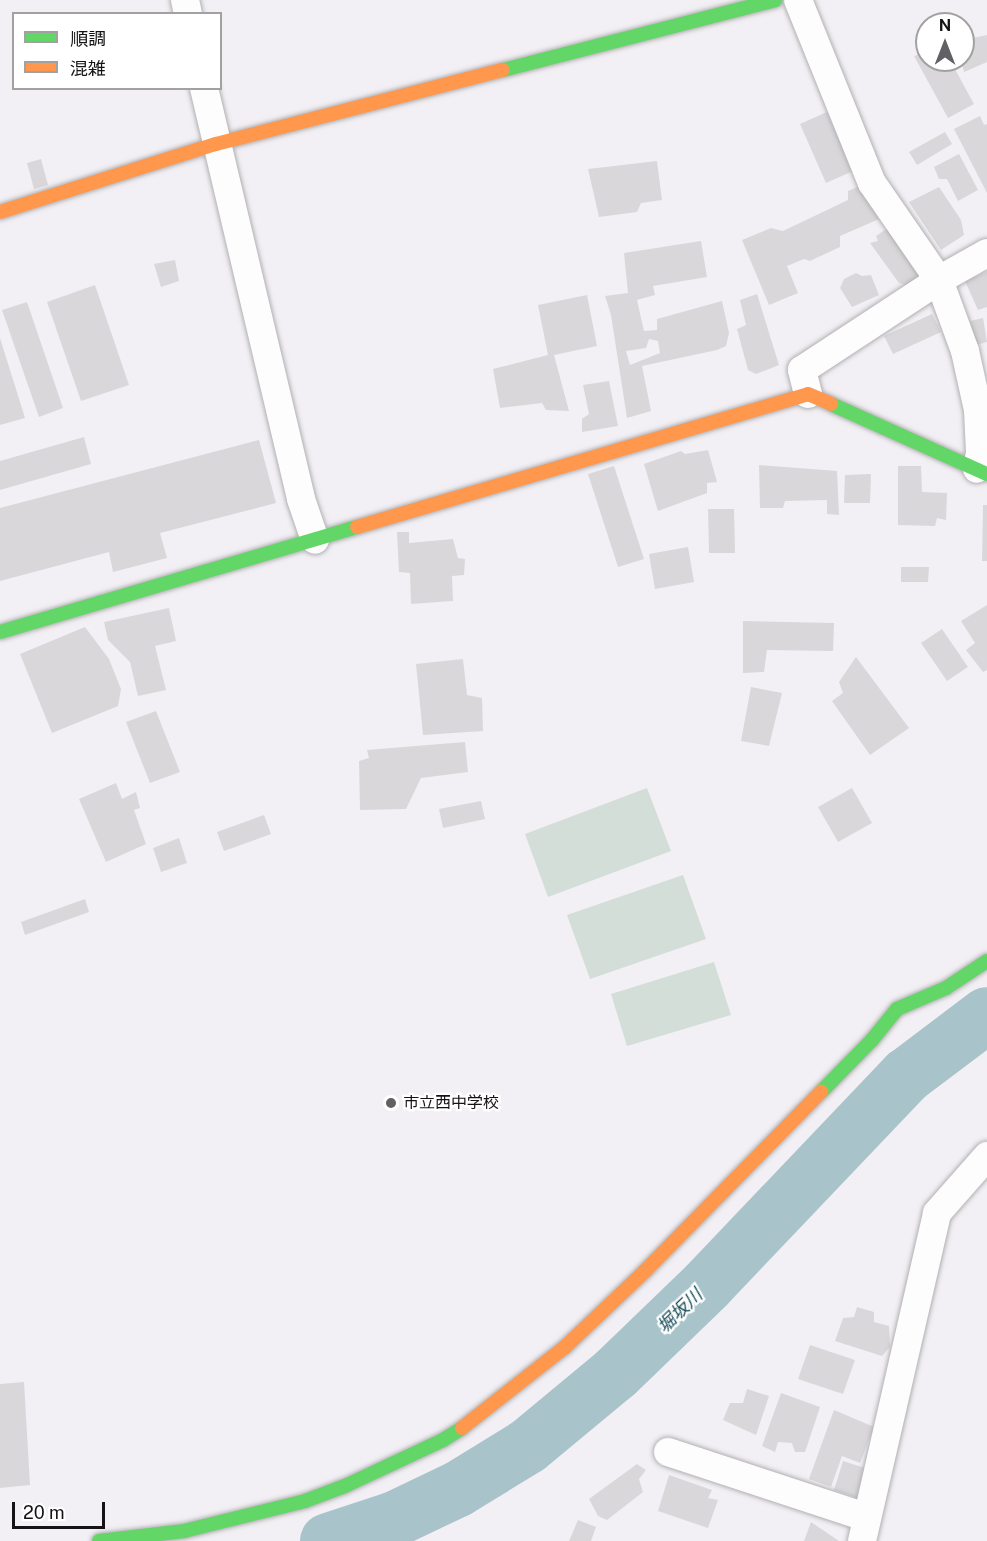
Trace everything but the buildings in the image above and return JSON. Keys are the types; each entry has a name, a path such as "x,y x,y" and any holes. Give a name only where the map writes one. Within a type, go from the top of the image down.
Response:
{"street":[{"path":"0,212 216,144 775,0"},
{"path":"798,0 872,183 939,280 965,351 978,410 982,472"},
{"path":"204,90 301,499 315,540"},
{"path":"808,394 802,370 939,280 987,253"},
{"path":"0,632 808,394 891,429 982,472"},
{"path":"99,1541 184,1532 305,1501 345,1486 415,1453 470,1423 565,1347 646,1270 872,1040 897,1009 946,988 987,961"},
{"path":"668,1452 864,1529 937,1213 987,1156"}],"shaded area":[{"path":"647,788 671,851 548,897 525,834"},
{"path":"683,875 706,939 590,979 567,915"},
{"path":"714,962 731,1015 627,1046 611,994"}],"waterway":[{"name":"堀坂川","path":"328,1541 395,1519 458,1489 528,1446 616,1373 707,1285 906,1076 987,1015"}],"traffic: fast":[{"path":"503,70 775,0"},
{"path":"831,404 987,474"},
{"path":"0,632 357,527"},
{"path":"821,1092 872,1040 897,1009 946,988 987,961"},
{"path":"99,1541 184,1531 305,1501 345,1486 443,1440 462,1428"}],"traffic: slow":[{"path":"0,212 216,144 503,70"},
{"path":"357,527 808,394 831,404"},
{"path":"462,1428 565,1347 646,1270 821,1092"}],"place":[{"name":"市立西中学校","path":"391,1103"}]}
